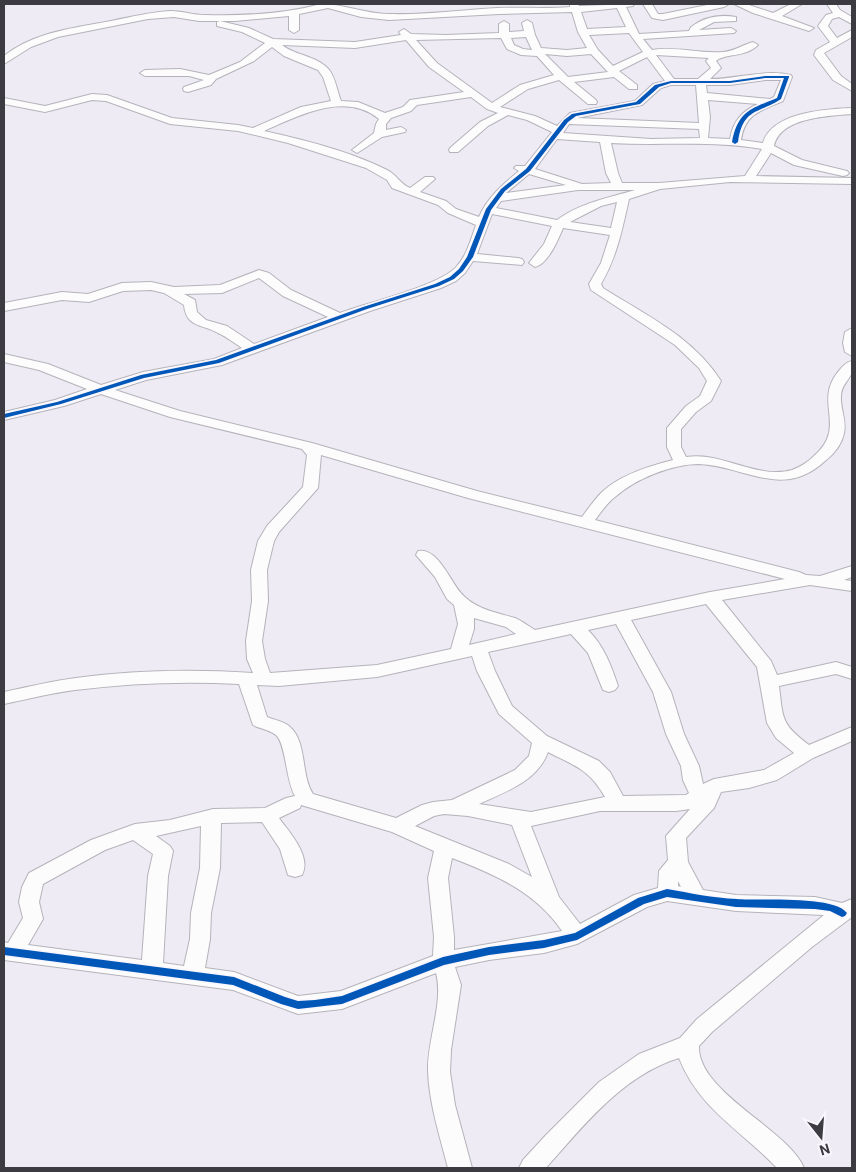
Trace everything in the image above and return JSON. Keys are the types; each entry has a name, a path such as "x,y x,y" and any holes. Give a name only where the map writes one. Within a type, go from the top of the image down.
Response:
{"street":[{"path":"4,61 16,52 64,32 152,16 177,14 203,18 225,18 294,12 330,4 361,14 395,17 464,8 528,11 574,6 624,4 634,33 649,53 667,83"},
{"path":"648,4 655,16 663,17 724,4"},
{"path":"739,4 760,13 776,16 809,28"},
{"path":"776,16 798,4"},
{"path":"832,4 836,11 852,21"},
{"path":"574,6 583,32 595,54 633,87"},
{"path":"499,11 504,23 504,34 510,47 515,50 638,56"},
{"path":"528,11 529,34 540,52 564,78 592,102"},
{"path":"178,22 239,28 264,25 293,26 294,12"},
{"path":"720,21 760,13"},
{"path":"835,42 823,28 826,20 832,15 842,14"},
{"path":"395,17 408,37 427,59 491,107 531,118 560,129 605,139 735,142 768,147 798,163 852,175"},
{"path":"694,34 694,29 717,18 734,19"},
{"path":"260,35 257,29 264,25"},
{"path":"239,28 260,35 284,51 303,58 322,69 332,84 333,97 337,103"},
{"path":"583,32 694,34 731,31"},
{"path":"827,31 852,33"},
{"path":"852,33 819,52 818,55 837,78 852,88"},
{"path":"145,73 192,73 210,78 232,70 256,57 272,42 355,45 408,37 446,38 529,34"},
{"path":"616,72 638,56 649,53 679,51 717,55 740,52 753,45"},
{"path":"704,141 705,117 701,96 701,82 716,68 711,61 717,55"},
{"path":"491,107 504,101 524,87 564,78 616,72 667,83 730,82 765,77 787,77 780,97 755,109 741,120 738,125 735,142"},
{"path":"188,88 207,83 210,81 210,78"},
{"path":"4,416 59,403 143,376 216,362 339,317 437,285 461,270 470,257 488,210 503,190 560,129 583,112 638,103 657,86 667,83"},
{"path":"378,135 385,118 390,114 407,109 414,102 472,94"},
{"path":"701,96 771,102"},
{"path":"4,101 45,109 92,97 107,98 170,121 238,128 300,142 378,169 392,178 396,186 442,203 452,211 483,223"},
{"path":"258,129 312,106 337,103 354,104 380,114 385,118"},
{"path":"748,179 764,156 776,131 795,121 824,113 852,111"},
{"path":"454,150 484,124 507,112"},
{"path":"560,129 627,124 704,126"},
{"path":"620,140 627,124"},
{"path":"358,150 378,135 401,130"},
{"path":"605,139 618,190 616,232 607,263 595,284 597,290 617,304 656,325 674,338 703,364 714,381 706,398 691,409 674,428 674,448 681,461"},
{"path":"697,182 756,166"},
{"path":"524,169 584,187"},
{"path":"537,190 539,179 554,177"},
{"path":"412,193 429,179"},
{"path":"534,263 550,245 558,224 618,190 748,179 852,180"},
{"path":"498,198 537,190 584,187 637,192 659,186"},
{"path":"488,210 558,224 616,232"},
{"path":"470,257 518,262"},
{"path":"4,307 62,296 89,298 122,287 143,286 168,291 222,289 258,274 265,276 287,293 339,317"},
{"path":"168,291 190,303 191,313 201,323 222,329 251,348"},
{"path":"852,335 850,344 852,352"},
{"path":"5,358 43,368 175,414 307,446 473,495 586,522 774,572 852,586"},
{"path":"586,522 610,493 640,477 681,461 701,460 772,475 801,471 810,466 837,438 839,425 834,394 838,380 852,365"},
{"path":"307,446 314,455 310,488 273,529 266,541 259,570 260,601 254,640 259,720 284,732 289,743 300,791 306,799 398,826 444,847 516,875 550,901 566,918 577,936"},
{"path":"424,554 433,568 441,574 453,595 462,604 486,616 511,623 531,636"},
{"path":"818,580 852,570"},
{"path":"4,698 110,679 180,676 256,680 377,671 710,597 818,580 852,577"},
{"path":"710,597 765,665 772,682 773,704 779,728 807,753"},
{"path":"456,654 467,630 468,623 462,604"},
{"path":"621,618 662,692 675,734 690,766 692,780 707,791"},
{"path":"574,628 590,641 602,665 609,686"},
{"path":"478,648 486,671 505,710 541,741 592,766 603,777 618,802"},
{"path":"772,682 836,668 852,673"},
{"path":"398,826 430,810 452,808 519,820 543,818 600,804 618,802 676,804 690,802 707,791 770,775 807,753 852,734"},
{"path":"452,808 522,775 538,758 541,741"},
{"path":"696,896 678,862 676,836 707,804 707,791"},
{"path":"293,803 267,815 213,816 170,827 135,831 98,845 54,868 36,880 32,887 29,902 33,919 9,951 234,981 298,1005 342,1000 443,961 469,955 544,944 577,936 641,901 667,893 736,903 815,905 847,910"},
{"path":"267,815 274,828 290,848 295,869"},
{"path":"193,975 200,939 201,913 210,868 213,816"},
{"path":"519,820 550,901"},
{"path":"135,831 162,850 158,876 152,970"},
{"path":"444,847 438,878 444,937 443,961 450,984 440,1050 439,1072 444,1105 460,1168"},
{"path":"667,893 669,870 678,862"},
{"path":"531,1168 583,1112 633,1068 652,1058 687,1046 697,1032 774,966 847,910"},
{"path":"687,1046 690,1060 699,1078 723,1106 792,1168"}],"cycle path":[{"path":"4,416 59,403 143,376 217,362 365,308 437,285 452,278 461,270 470,257 488,210 503,190 528,170 566,121 574,115 638,103 657,86 671,82 730,82 765,77 787,77 779,99 755,109 744,118 740,124 735,142"},
{"path":"4,951 234,981 298,1005 342,1000 443,961 489,951 544,944 577,936 641,901 667,893 736,903 815,905 832,908 842,913"}]}
